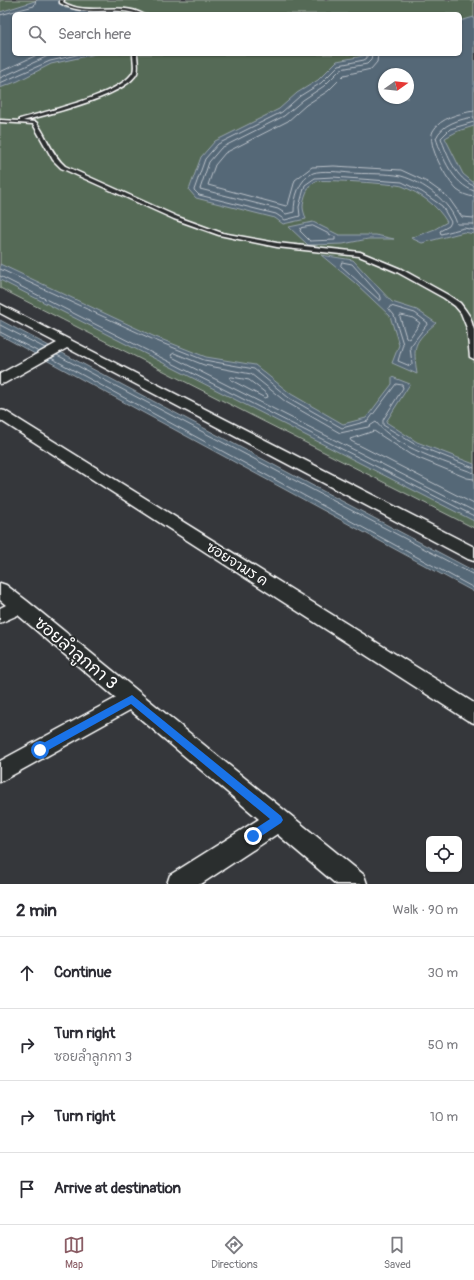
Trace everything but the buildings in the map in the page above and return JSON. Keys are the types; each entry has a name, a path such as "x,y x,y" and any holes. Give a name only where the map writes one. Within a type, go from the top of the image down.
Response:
{"street":[{"path":"0,308 60,347 474,555"},
{"path":"0,380 60,347"},
{"name":"ซอยจามร ค","path":"0,414 474,714"},
{"name":"ซอยลำลูกกา 3","path":"0,590 355,884"},
{"path":"0,616 20,606"},
{"path":"0,772 132,699"},
{"path":"179,884 278,820"}],"lane":[{"path":"62,0 61,2 63,5 74,8 132,12"},
{"path":"19,121 88,100 118,87 133,75 136,68 135,56"},
{"path":"0,121 34,123 55,160 63,168 176,218 221,234 277,245 343,252 372,258 452,299 464,311 468,321 474,357"}],"green space":[{"path":"0,0 474,0 474,528 0,288"}],"water":[{"path":"38,0 58,0 65,8 119,12 12,12 12,56 87,56 51,64 18,81 0,88 0,12"},
{"path":"474,17 474,126 458,131 445,138 463,174 474,183 474,234 464,232 422,243 411,238 435,229 447,222 438,210 422,196 397,185 345,181 316,181 308,188 306,192 303,208 306,219 283,224 275,218 196,198 189,190 201,157 215,141 279,109 297,93 318,80 337,61 363,56 462,56 462,20"},
{"path":"313,222 339,235 376,235 394,239 368,239 343,244 308,245 289,227"},
{"path":"321,255 353,260 392,302 417,310 436,323 423,335 416,345 415,357 417,374 392,363 399,345 390,316 355,283"},
{"path":"0,264 153,336 206,357 255,365 291,394 343,424 366,418 392,384 392,377 410,384 386,422 417,442 474,464 474,521 0,280"},
{"path":"0,320 474,571 474,592 0,335"}],"route":[{"path":"40,750 132,699 278,820 253,836"}]}
